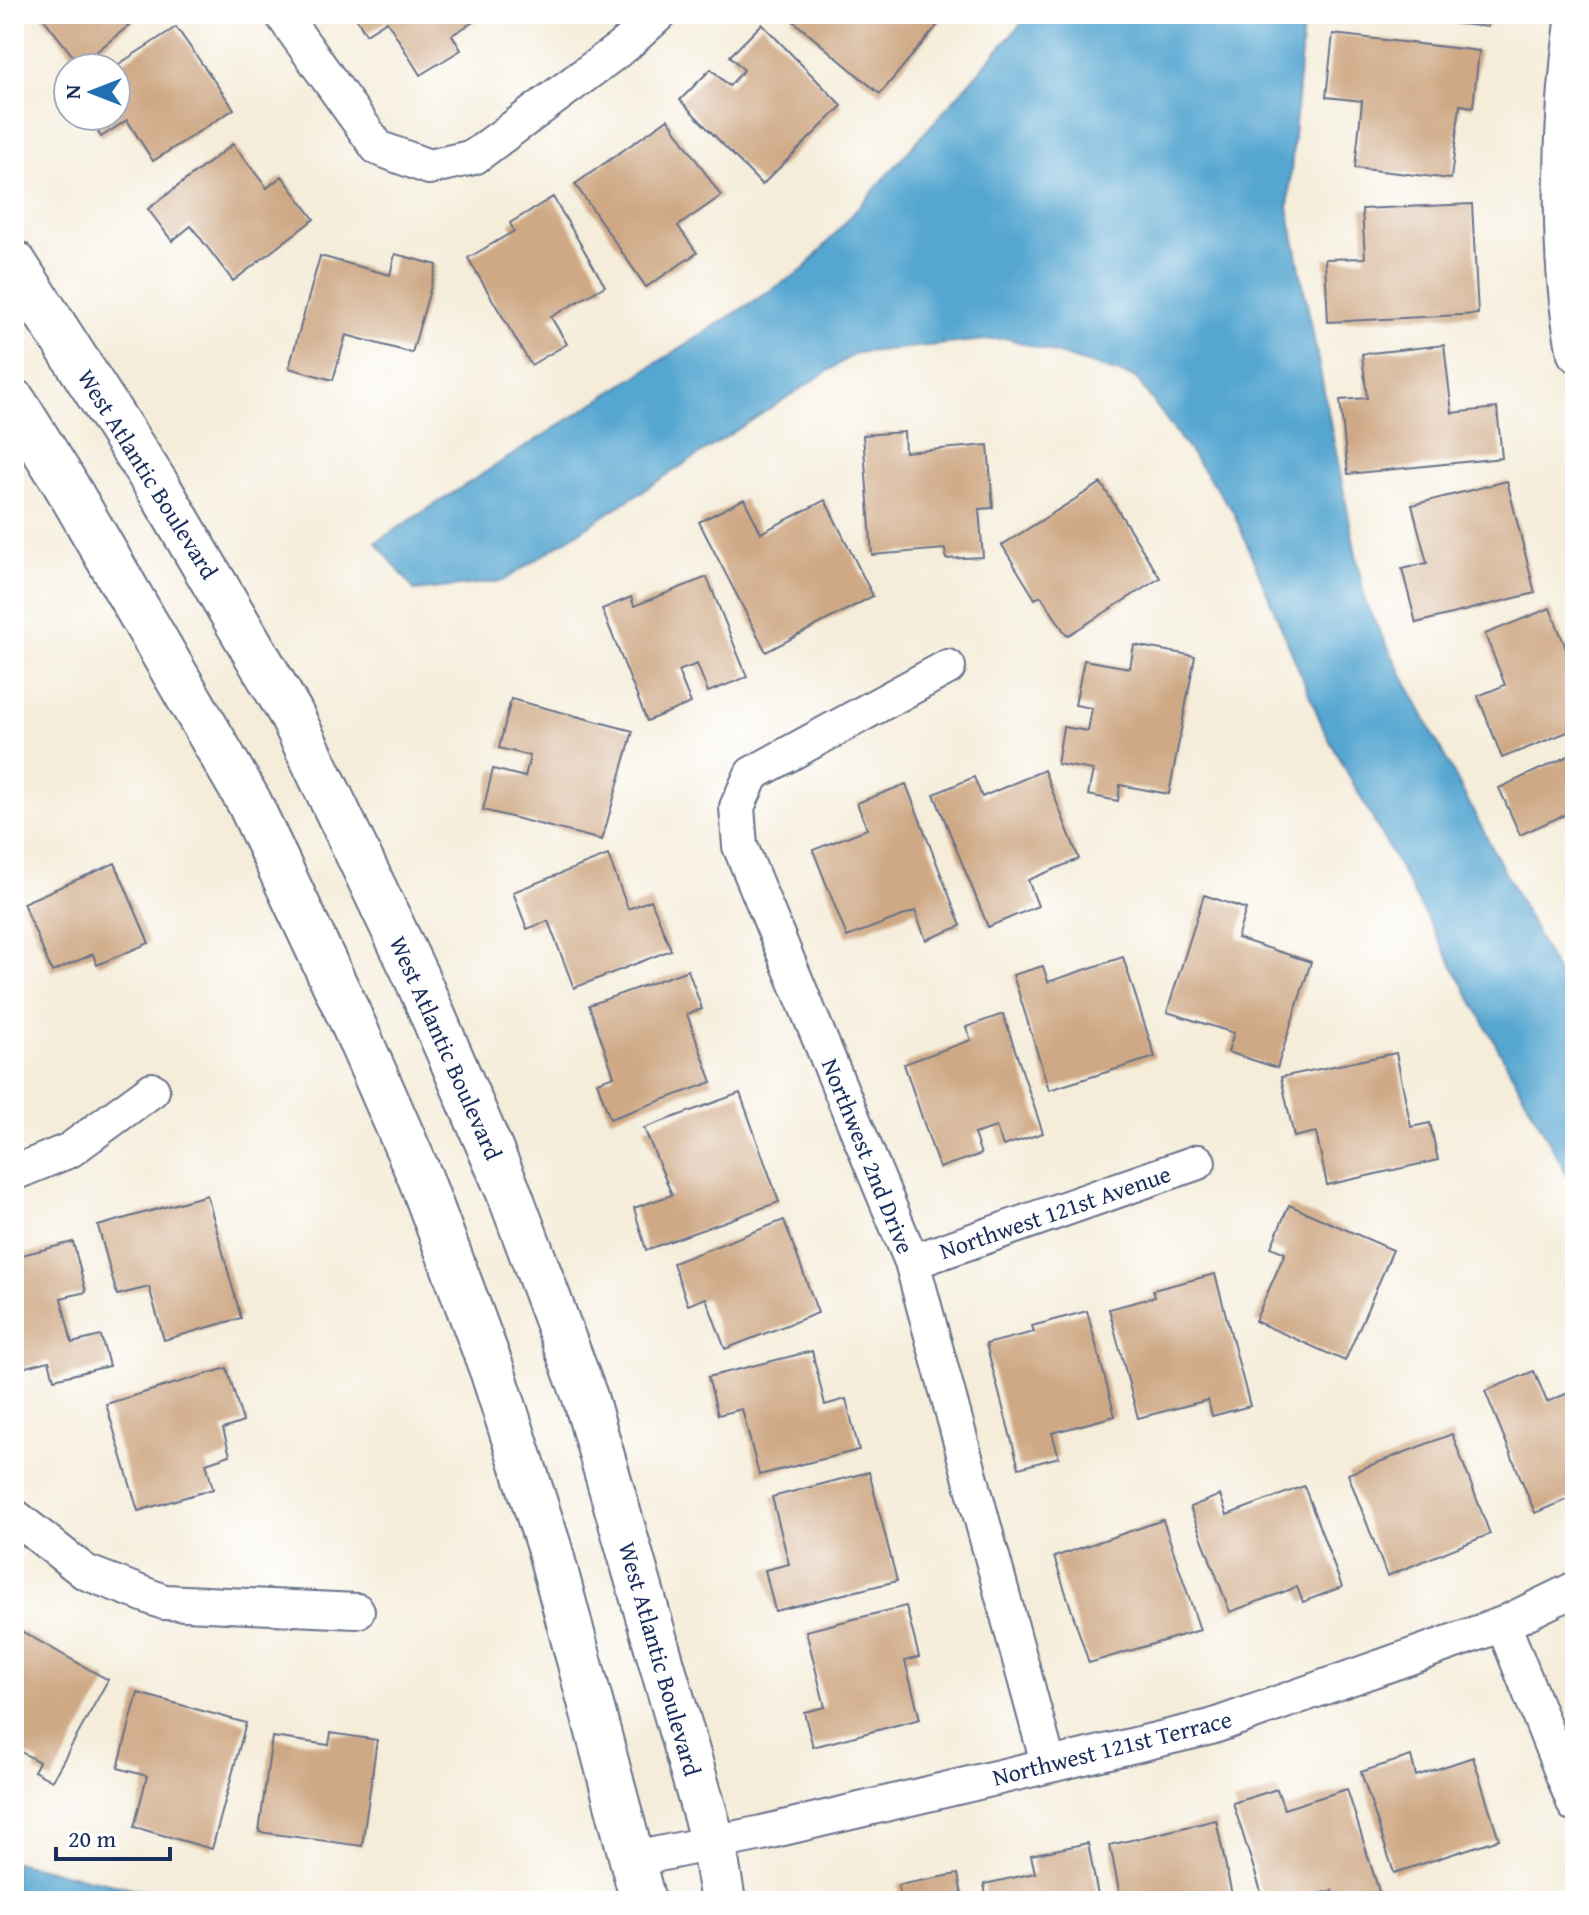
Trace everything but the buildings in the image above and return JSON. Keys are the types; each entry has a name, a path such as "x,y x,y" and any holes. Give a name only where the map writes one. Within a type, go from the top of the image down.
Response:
{"main road":[{"name":"West Atlantic Boulevard","path":"14,263 161,492 291,714 415,974 510,1195 585,1397 713,1842 723,1901"},
{"path":"14,402 63,480 249,802 350,1017 420,1177 492,1370 549,1547 643,1901"}],"street":[{"path":"282,14 378,148 429,167 474,157 625,45 659,14"},
{"path":"1574,14 1564,81 1570,209 1567,312 1575,354"},
{"name":"Northwest 2nd Drive","path":"948,667 752,774 737,807 740,846 912,1262 1048,1763"},
{"path":"14,1173 70,1150 152,1090"},
{"name":"Northwest 121st Avenue","path":"912,1262 1198,1162"},
{"path":"14,1516 85,1572 164,1602 357,1611"},
{"name":"Northwest 121st Terrace","path":"634,1859 1211,1727 1503,1624 1575,1589"},
{"path":"1503,1624 1575,1805"}],"water":[{"path":"1030,14 1304,14 1288,208 1366,605 1575,1007 1575,1189 1324,730 1233,511 1136,378 1006,338 856,353 503,581 415,591 376,542 804,269"},
{"path":"14,1862 191,1901 14,1901"}]}
